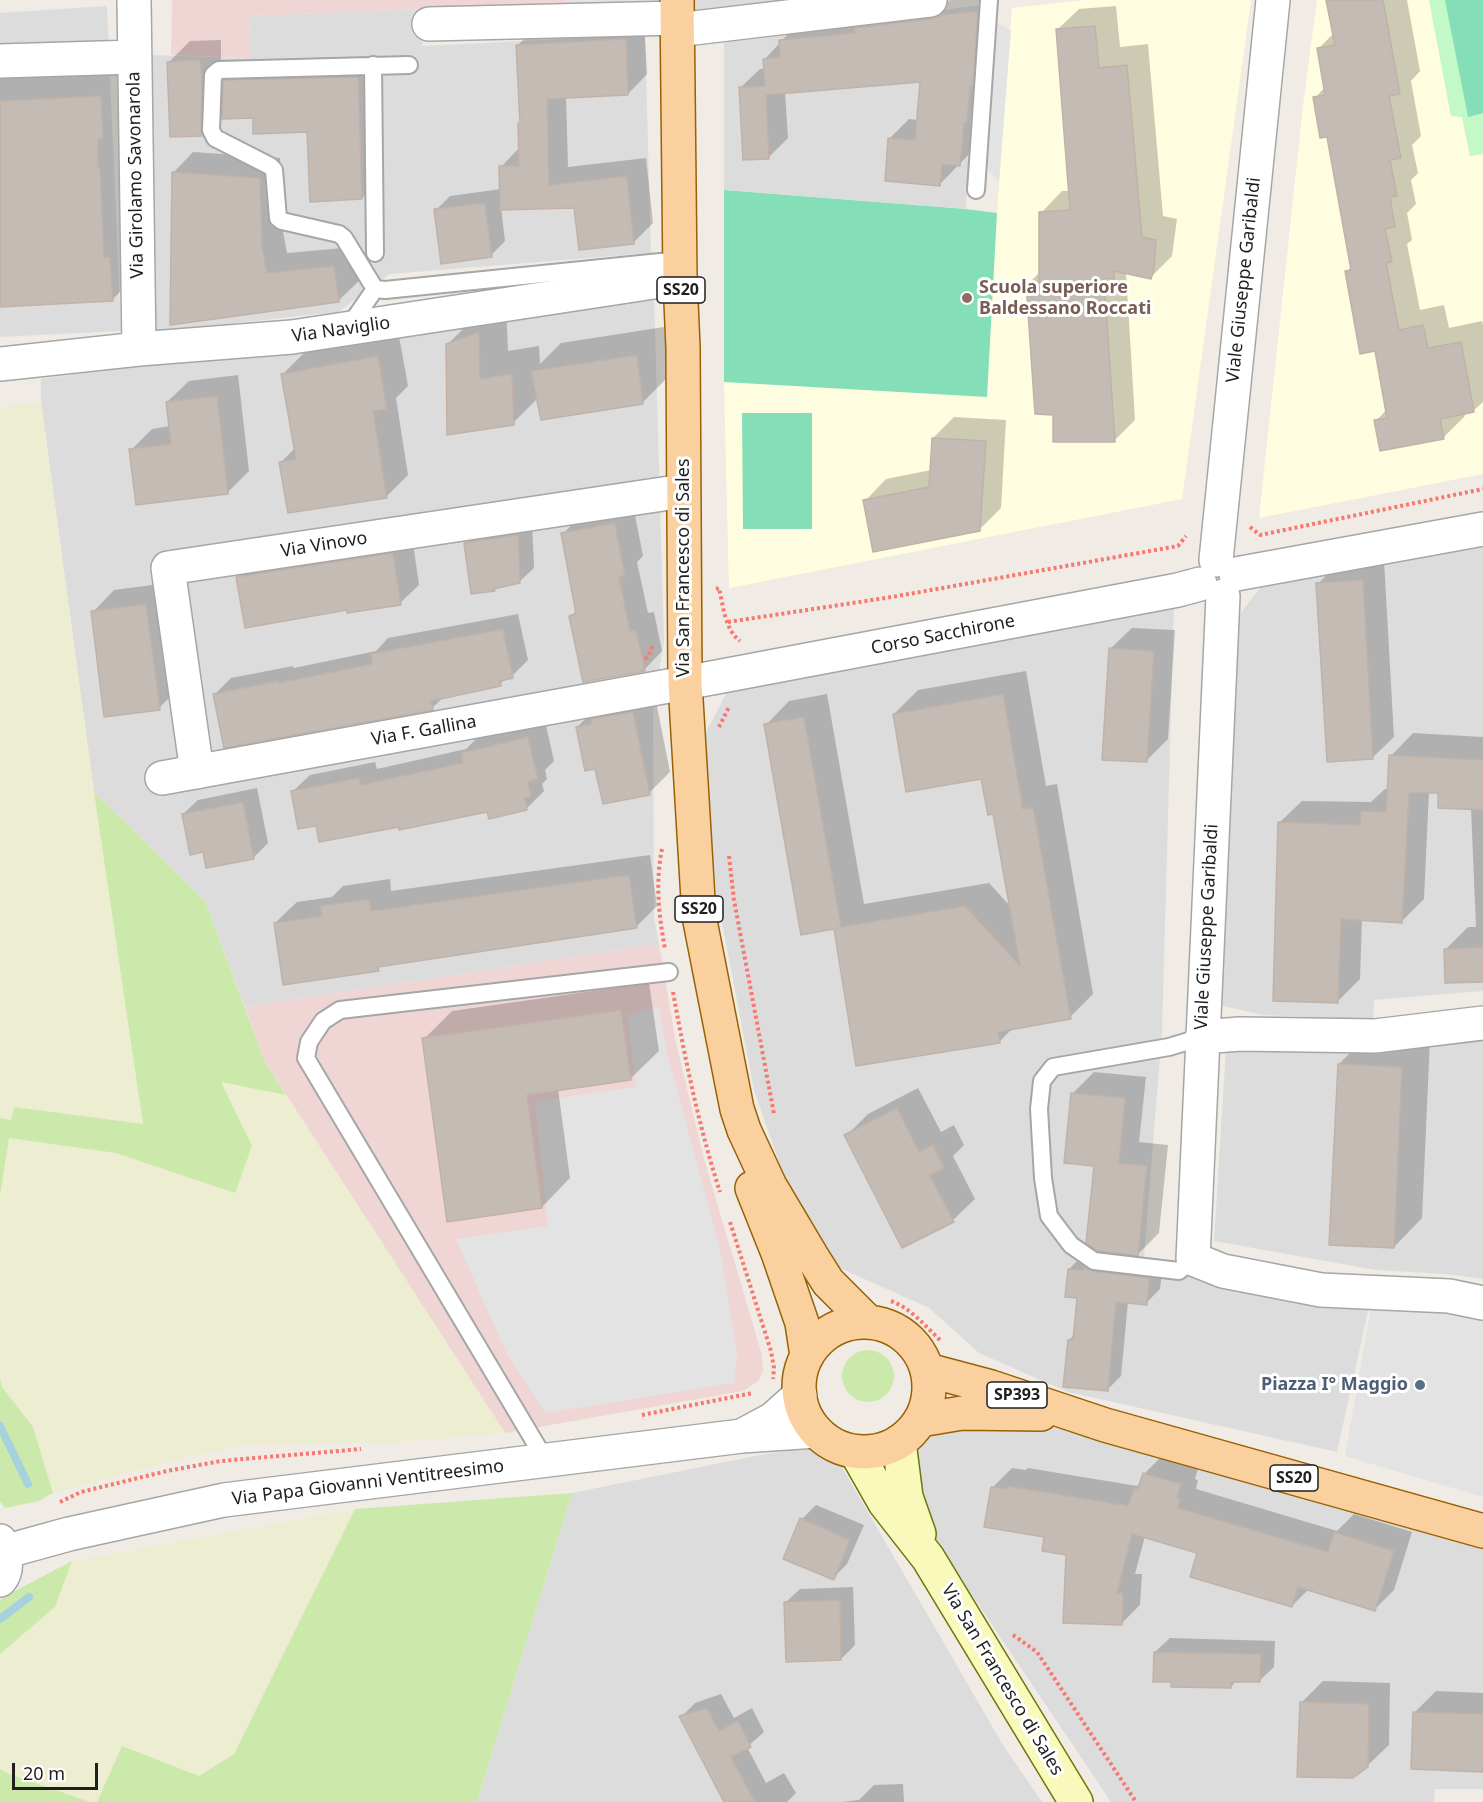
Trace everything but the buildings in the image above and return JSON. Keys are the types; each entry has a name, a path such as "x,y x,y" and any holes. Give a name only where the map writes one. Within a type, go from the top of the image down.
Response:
{"main road":[{"name":"Via San Francesco di Sales","path":"677,16 683,348 685,683 699,916 737,1109 744,1130 770,1186 828,1282 875,1310"},
{"name":"Via San Francesco di Sales","path":"744,1130 752,1188 778,1253 802,1323 807,1356"},
{"path":"875,1310 888,1326 905,1337 918,1352 935,1357 927,1404 910,1431 879,1451 856,1452 841,1449 816,1431 786,1388 800,1375 807,1356 818,1341 833,1330 850,1324 875,1310"},
{"name":"SP393","path":"935,1357 991,1387 1105,1425"},
{"name":"SP393","path":"910,1431 962,1413 1035,1413 1105,1425"},
{"name":"SS20","path":"1105,1425 1483,1531"},
{"path":"910,1431 906,1497 928,1558"},
{"path":"856,1452 885,1503 928,1558"},
{"name":"Via San Francesco di Sales","path":"928,1558 1076,1802"}],"street":[{"name":"Via Girolamo Savonarola","path":"134,0 139,349"},
{"path":"429,24 677,16 930,0"},
{"name":"Viale Giuseppe Garibaldi","path":"1193,1259 1219,579 1273,0"},
{"path":"0,61 134,57"},
{"name":"Via Naviglio","path":"0,364 347,330 680,269"},
{"name":"Via Vinovo","path":"197,772 168,568 683,491"},
{"name":"Corso Sacchirone","path":"685,683 1178,590 1219,579 1483,529"},
{"name":"Via F. Gallina","path":"162,778 685,683"},
{"path":"1202,1036 1240,1034 1375,1036 1483,1023"},
{"path":"1193,1259 1223,1271 1321,1290 1449,1296 1483,1303"},
{"name":"Via Papa Giovanni Ventitreesimo","path":"742,1436 773,1419 786,1388"},
{"name":"Via Papa Giovanni Ventitreesimo","path":"1,1557 69,1534 224,1500 742,1436 816,1431"}],"lane":[{"path":"976,190 989,0"},
{"path":"373,65 375,253"},
{"path":"375,289 349,243 339,234 282,221 278,218 274,170 270,166 215,138 211,130 213,75 219,70 409,65"},
{"path":"375,289 680,269"},
{"path":"347,330 375,289"},
{"path":"546,1461 306,1058 309,1042 323,1021 340,1010 669,972"},
{"path":"1193,1259 1179,1271 1094,1261 1071,1245 1049,1216 1043,1178 1039,1109 1042,1082 1053,1067 1169,1047 1202,1036"}],"path":[{"path":"1243,521 1260,536 1483,489"},
{"path":"728,622 892,597 1178,546 1193,528"},
{"path":"663,847 658,885 659,916 681,1037 708,1153 722,1197"},
{"path":"729,854 734,900 774,1117"},
{"path":"729,1219 771,1351 774,1368 786,1388"},
{"path":"875,1310 899,1304 913,1314 935,1357"},
{"path":"632,1417 757,1392"},
{"path":"51,1508 81,1492 167,1471 221,1461 364,1449"},
{"path":"1009,1633 1037,1652 1136,1802"}],"shaded area":[{"path":"172,0 646,0 646,2 250,16 249,58 171,55"},
{"path":"567,0 646,0 646,2 567,3"},
{"path":"693,0 781,0 693,14"},
{"name":"Scuola superiore Baldessano Roccati","path":"1086,0 1251,0 1182,499 729,588 724,382 724,190 997,213 1012,8"},
{"path":"1317,0 1429,0 1451,116 1462,117 1470,156 1483,154 1483,474 1259,518 1303,106"},
{"path":"982,5 978,110 971,111 966,209 724,190 724,38"},
{"path":"107,6 121,331 0,337 0,13"},
{"path":"420,9 423,46 645,35 651,253 390,274 338,312 152,332 149,55 248,58 250,16"},
{"path":"993,20 1011,31 999,181 985,168"},
{"path":"654,294 664,641 653,711 654,917 659,944 245,1007 206,903 94,792 41,402 41,379"},
{"path":"1483,547 1483,991 1374,1000 1373,1020 1263,1015 1219,1005 1239,615 1263,584"},
{"path":"1174,604 1162,1032 1144,1257 1217,1277 1370,1302 1337,1452 1068,1392 979,1353 929,1308 811,1255 754,1090 716,891 704,736 728,690"},
{"path":"659,944 676,1043 704,1159 762,1355 763,1371 758,1381 743,1391 505,1433 265,1062 245,1007"},
{"path":"659,1007 665,1045 720,1249 737,1353 734,1383 545,1413 506,1352 456,1239 548,1226 535,1101 636,1087 627,1015"},
{"path":"1483,1038 1483,1279 1446,1274 1376,1270 1214,1241 1226,1049"},
{"name":"Piazza I° Maggio","path":"1371,1308 1483,1314 1483,1497 1345,1456"},
{"path":"968,1419 1085,1431 1483,1542 1483,1789 1435,1789 1434,1802 1111,1802 937,1543 910,1481 906,1456 917,1437"},
{"path":"812,1447 843,1469 1003,1745 1042,1802 477,1802 572,1493 760,1455"}],"green space":[{"path":"1429,0 1483,0 1483,154 1470,156 1462,117 1451,116"},
{"path":"1445,0 1483,0 1483,113 1468,117"},
{"path":"724,190 997,213 987,397 724,382"},
{"path":"41,402 94,792 206,903 265,1062 505,1433 394,1443 250,1445 183,1458 53,1493 33,1427 2,1387 0,1379 0,1196 11,1120 0,1118 0,407"},
{"path":"742,413 812,413 812,529 743,529"},
{"path":"94,792 206,903 265,1062 286,1095 221,1082 252,1146 235,1193 116,1153 9,1138 0,1196 0,1118 11,1120 14,1107 143,1124"},
{"path":"868,1350 878,1352 886,1358 892,1366 894,1376 892,1386 886,1394 878,1400 868,1402 858,1400 850,1394 844,1386 842,1376 844,1366 850,1358 858,1352"},
{"path":"0,1379 2,1387 33,1427 53,1493 39,1501 5,1508 0,1501"},
{"path":"572,1493 477,1802 97,1802 122,1746 199,1776 234,1754 355,1509"},
{"path":"355,1509 234,1754 199,1777 122,1746 97,1802 90,1802 0,1769 0,1654 55,1607 72,1561"},
{"path":"72,1561 55,1607 0,1654 0,1600"},
{"path":"0,1769 7,1773 90,1802 0,1802"}],"waterway":[{"path":"0,1426 28,1484"},
{"path":"0,1619 29,1597"}],"place":[{"name":"Scuola superiore Baldessano Roccati","path":"967,298"},
{"name":"Piazza I° Maggio","path":"1420,1385"}]}
